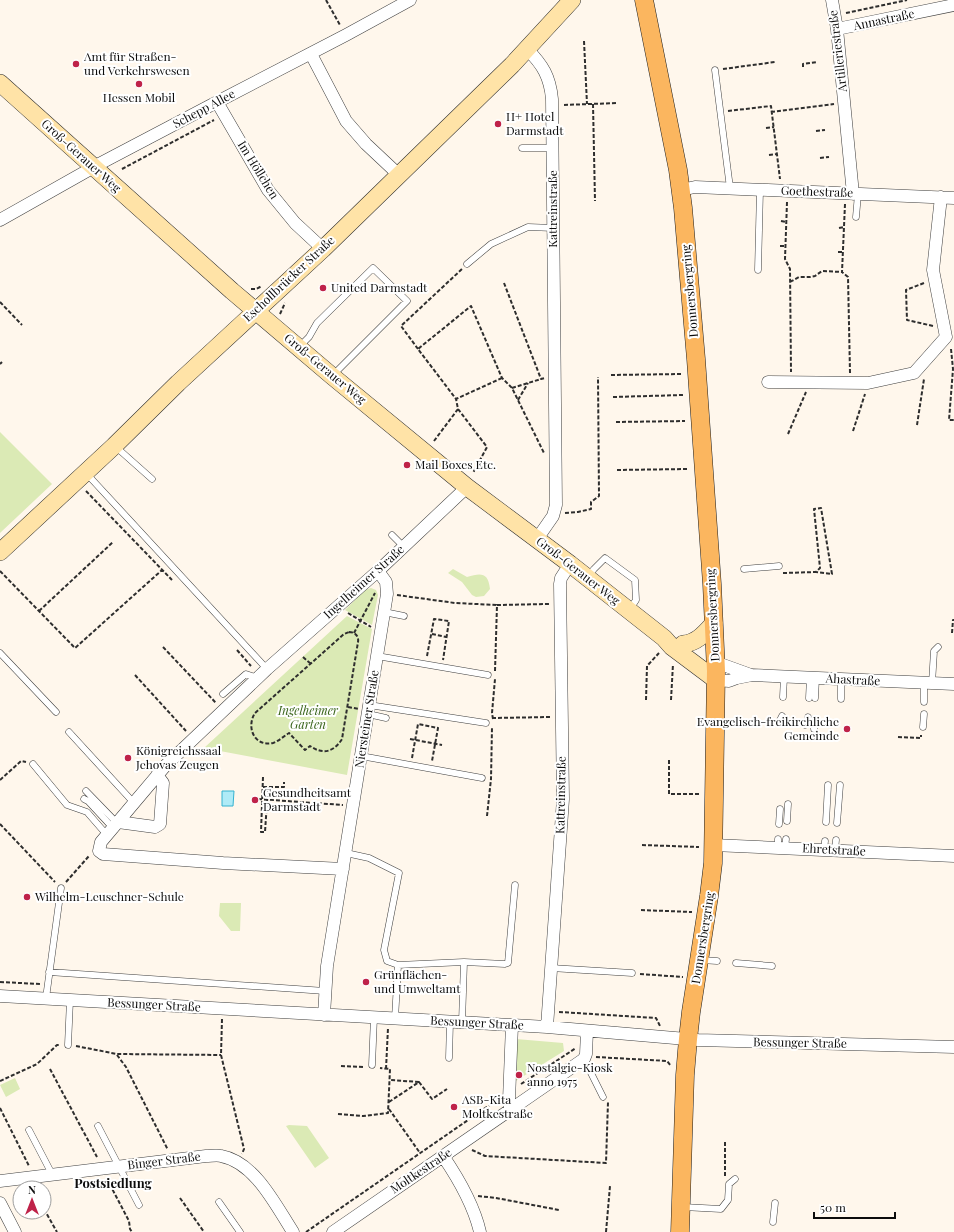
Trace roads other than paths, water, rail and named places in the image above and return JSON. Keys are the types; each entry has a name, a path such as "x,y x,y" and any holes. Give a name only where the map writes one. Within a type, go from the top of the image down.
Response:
{"main road":[{"name":"Eschollbrücker Straße","path":"0,552 84,480 114,446 178,383 323,249 512,65 572,0"},
{"name":"Donnersbergring","path":"644,0 681,190 696,351 714,623 716,680 706,846 713,863 688,1039 685,1082 680,1232"},
{"name":"Groß-Gerauer Weg","path":"0,83 255,311 332,376 470,480 537,539 629,611 662,645 672,647 716,680"},
{"path":"682,644 697,640 714,623"},
{"name":"Groß-Gerauer Weg","path":"662,645 682,644 715,662"}],"street":[{"name":"Schepp Allee","path":"0,220 95,167 311,54 410,0"},
{"name":"Artilleriestraße","path":"832,0 837,29 852,196"},
{"name":"Annastraße","path":"837,29 954,5"},
{"name":"Kattreinstraße","path":"527,49 539,62 551,87 553,148 556,505 551,520 537,539"},
{"path":"311,54 346,121 366,144 399,175"},
{"name":"Im Höllchen","path":"217,102 268,190 295,223 323,249"},
{"name":"Goethestraße","path":"681,190 695,187 730,188 852,196 954,198"},
{"path":"768,382 868,383 914,373 945,333 933,270 941,197"},
{"name":"Ingelheimer Straße","path":"343,869 223,863 103,854 99,851 101,842 156,775 337,603 378,571 404,547 470,480"},
{"name":"Kattreinstraße","path":"547,1028 563,799 560,584 561,578 570,564"},
{"name":"Niersteiner Straße","path":"324,1014 327,966 384,612 386,582 378,571"},
{"name":"Ahastraße","path":"715,662 752,675 954,684"},
{"name":"Ahastraße","path":"716,680 729,681 752,675"},
{"path":"114,827 155,827 160,824 163,783 156,775"},
{"name":"Ehretstraße","path":"706,846 782,844 830,845 954,856"},
{"name":"Bessunger Straße","path":"0,996 374,1017 392,1023 456,1022 512,1025 702,1040 954,1046"},
{"path":"510,1109 508,1100 512,1025"},
{"path":"587,1031 589,1055"},
{"name":"Moltkestraße","path":"333,1232 589,1055"},
{"name":"Binger Straße","path":"0,1182 206,1156 221,1156 239,1162 249,1169 260,1182 293,1232"},
{"path":"443,1156 467,1198 480,1232"},
{"path":"0,1203 15,1232"}],"lane":[{"path":"715,70 730,188"},
{"path":"522,148 553,148"},
{"path":"758,270 760,190"},
{"path":"852,196 856,217"},
{"path":"467,264 491,244 528,227 554,228"},
{"path":"299,347 309,337 318,323 372,268 407,301 332,376"},
{"path":"114,446 152,479"},
{"path":"84,480 262,675"},
{"path":"392,535 404,547"},
{"path":"587,578 594,568 605,558 635,580 636,600 629,611"},
{"path":"744,569 780,570"},
{"path":"384,612 404,616"},
{"path":"924,702 934,651 938,647"},
{"path":"0,653 56,712"},
{"path":"377,656 488,675"},
{"path":"223,694 246,674 262,675"},
{"path":"783,697 784,677"},
{"path":"812,698 813,678"},
{"path":"841,700 842,679"},
{"path":"368,710 386,718"},
{"path":"368,710 486,723"},
{"path":"923,727 924,714"},
{"path":"805,725 811,718 814,729"},
{"path":"69,732 134,803"},
{"path":"361,756 431,770 482,778"},
{"path":"33,764 67,805 87,812 114,827"},
{"path":"826,822 828,785"},
{"path":"837,823 840,785"},
{"path":"86,791 114,827"},
{"path":"84,799 88,800 114,827"},
{"path":"787,820 788,804"},
{"path":"779,824 780,809"},
{"path":"346,853 369,858 399,873 384,950 387,961 398,965 464,962 508,963 515,885"},
{"path":"46,998 61,888"},
{"path":"699,960 717,961"},
{"path":"449,1058 456,1022 464,962"},
{"path":"736,963 772,966"},
{"path":"392,1023 398,965"},
{"path":"551,968 632,973"},
{"path":"49,972 325,991"},
{"path":"68,1045 70,1000"},
{"path":"371,1066 374,1017"},
{"path":"589,1055 606,1097"},
{"path":"98,1126 139,1205"},
{"path":"29,1130 53,1176"},
{"path":"681,1206 721,1209 728,1200 729,1184 735,1179"},
{"path":"219,1202 240,1232"},
{"path":"773,1222 774,1203"}],"water":[{"path":"222,791 234,791 233,806 222,806"}],"place":[{"name":"Amt für Straßen- und Verkehrswesen","path":"76,64"},
{"name":"Hessen Mobil","path":"139,84"},
{"name":"H+ Hotel Darmstadt","path":"498,124"},
{"name":"United Darmstadt","path":"323,288"},
{"name":"Mail Boxes Etc.","path":"407,465"},
{"name":"Evangelisch-freikirchliche Gemeinde","path":"847,729"},
{"name":"Königreichssaal Jehovas Zeugen","path":"128,758"},
{"name":"Gesundheitsamt Darmstadt","path":"255,800"},
{"name":"Wilhelm-Leuschner-Schule","path":"27,897"},
{"name":"Grünflächen- und Umweltamt","path":"366,982"},
{"name":"Nostalgie-Kiosk anno 1975","path":"519,1075"},
{"name":"ASB-Kita Moltkestraße","path":"454,1107"}],"district":[{"name":"Postsiedlung","path":"113,1183"}],"park label":[{"name":"Ingelheimer Garten","path":"308,718"}]}
